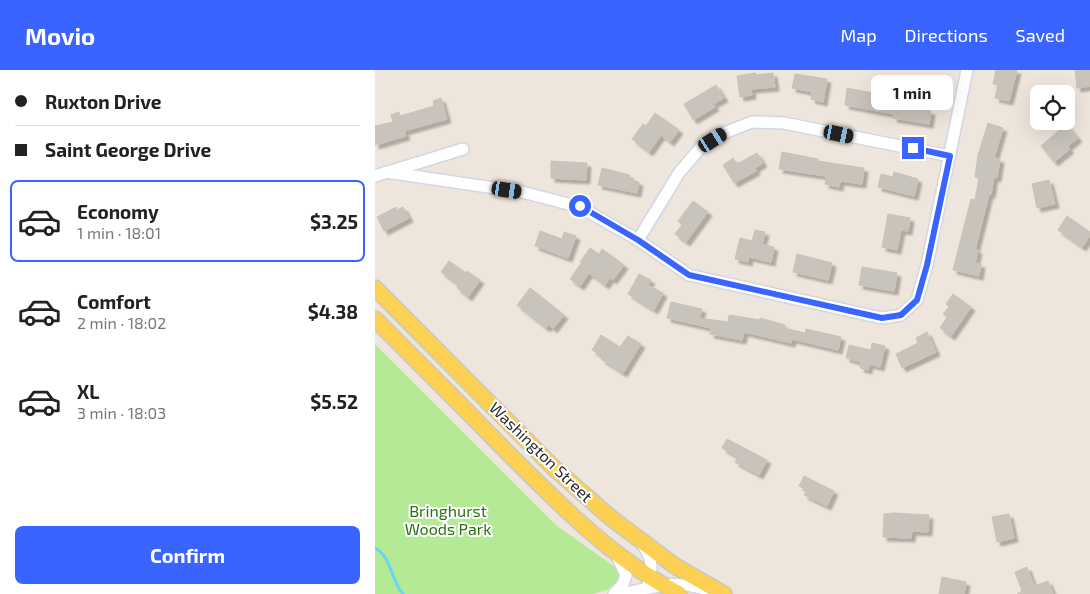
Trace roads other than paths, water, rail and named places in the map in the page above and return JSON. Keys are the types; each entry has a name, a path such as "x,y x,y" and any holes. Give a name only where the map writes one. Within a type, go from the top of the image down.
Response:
{"main road":[{"name":"Washington Street","path":"375,288 554,468 611,518 675,566 724,594"},
{"name":"Washington Street","path":"375,319 543,488 651,584 679,594"}],"street":[{"path":"380,174 522,192 580,206 638,240 689,275 882,318 901,315 917,300 927,265 967,70"},
{"path":"638,240 679,173 701,147 724,133 752,122 784,123 950,156"},
{"path":"380,174 463,149"},
{"path":"639,539 651,560 651,584"},
{"path":"613,551 626,575 623,584 614,594"},
{"path":"622,594 651,584 673,583 687,584 716,594"}],"waterway":[{"path":"375,548 385,557 403,594"}],"park label":[{"name":"Bringhurst Woods Park","path":"448,520"}]}
